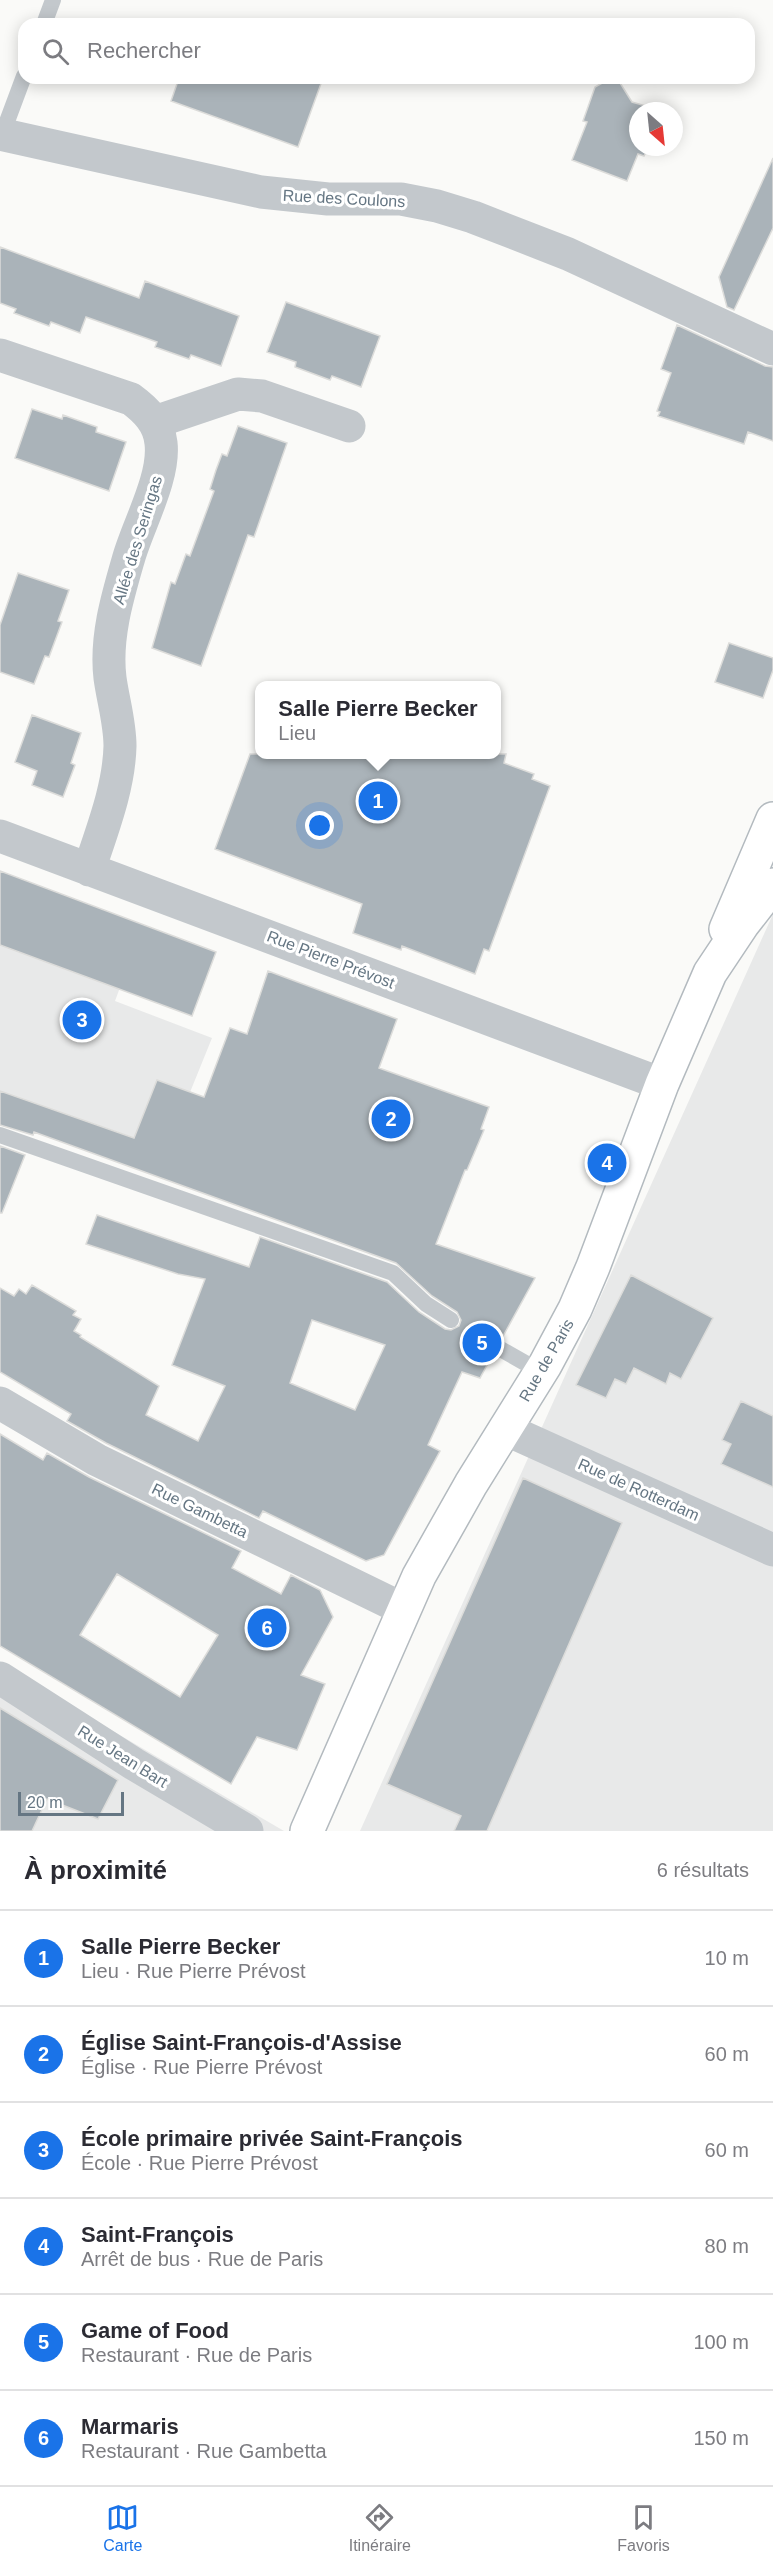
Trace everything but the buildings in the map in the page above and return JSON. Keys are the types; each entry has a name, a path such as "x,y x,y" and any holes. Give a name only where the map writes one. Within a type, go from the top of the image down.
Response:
{"main road":[{"path":"710,973 732,912 773,819"},
{"name":"Rue de Paris","path":"308,1831 403,1609 444,1531 560,1340 593,1266 662,1084 710,973 773,885"}],"street":[{"name":"Rue des Coulons","path":"1,134 261,192 327,199 401,199 437,206 473,217 568,254 773,349"},
{"path":"0,355 131,399 155,422 238,394 262,396 350,426"},
{"name":"Allée des Seringas","path":"89,870 117,777 120,744 110,676 110,641 117,599 130,553 160,466 161,442 155,422"},
{"name":"Rue Pierre Prévost","path":"0,836 662,1084"},
{"name":"Rue Gambetta","path":"0,1403 97,1460 403,1609"},
{"name":"Rue de Rotterdam","path":"505,1429 773,1550"},
{"name":"Rue Jean Bart","path":"0,1678 134,1764 248,1831"}],"lane":[{"path":"46,18 53,0"},
{"path":"1,134 21,84"},
{"path":"0,1135 393,1273 426,1304 451,1320"},
{"path":"497,1347 541,1372"}],"shaded area":[{"path":"0,872 143,925 115,1001 212,1038 167,1149 0,1091"},
{"path":"773,914 773,1831 360,1831"},
{"path":"0,1665 284,1831 0,1831"}],"place":[{"name":"Salle Pierre Becker","path":"378,801"},
{"name":"École primaire privée Saint-François","path":"82,1020"},
{"name":"Église Saint-François-d'Assise","path":"391,1119"},
{"name":"Saint-François","path":"607,1163"},
{"name":"Game of Food","path":"482,1343"},
{"name":"Marmaris","path":"267,1628"}]}
